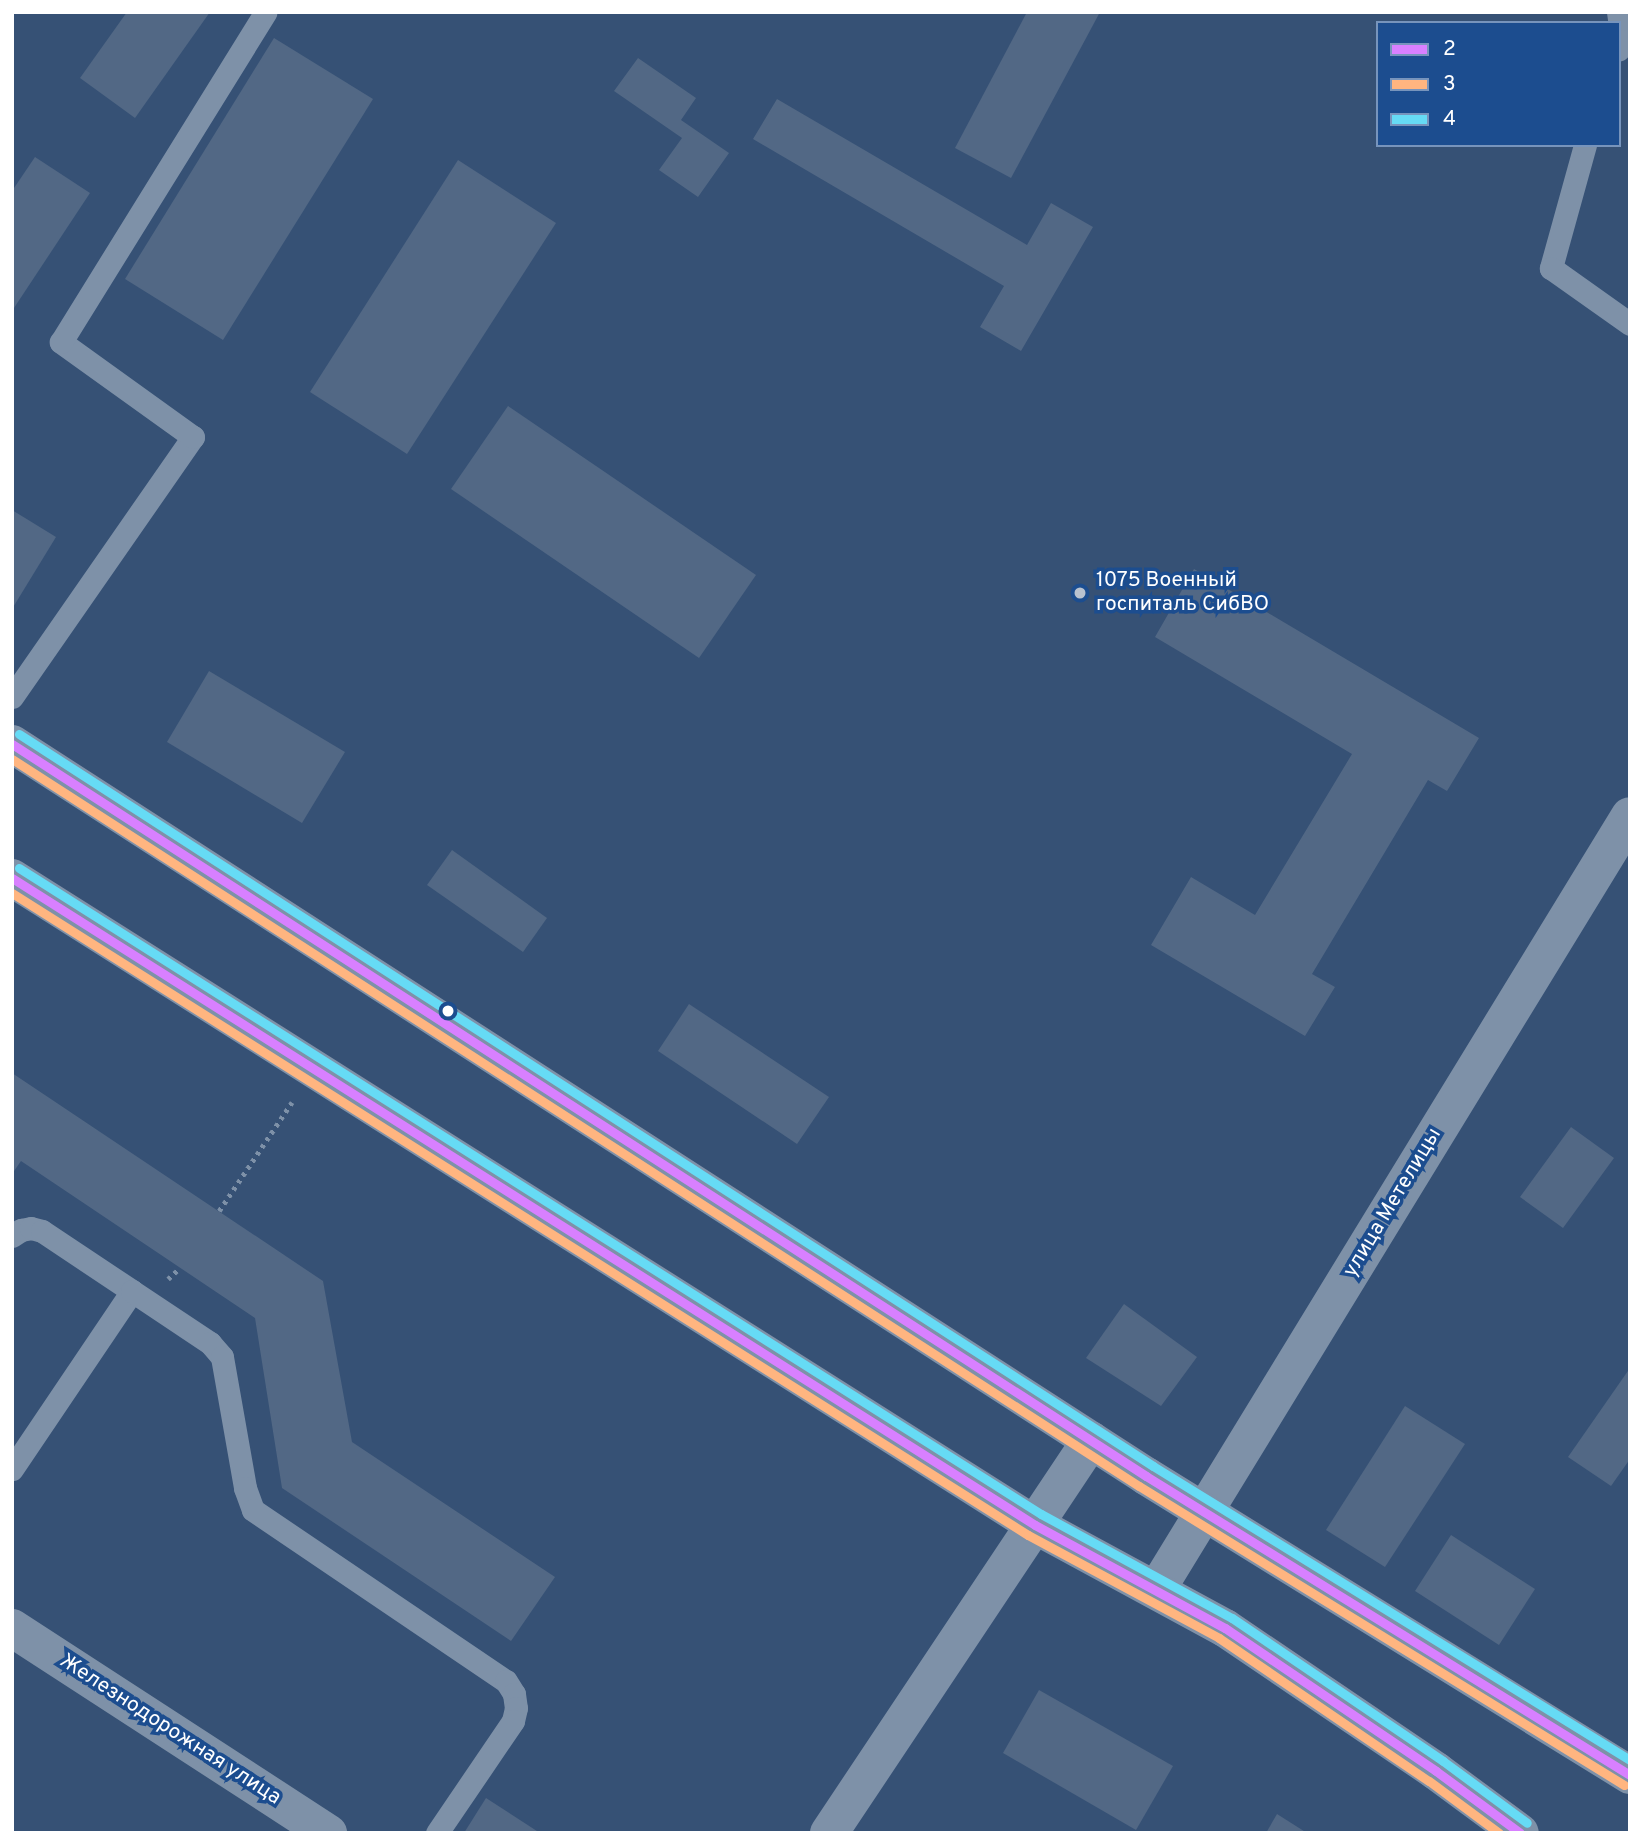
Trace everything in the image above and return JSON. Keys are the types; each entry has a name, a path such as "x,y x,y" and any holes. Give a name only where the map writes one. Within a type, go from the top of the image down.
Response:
{"street":[{"path":"12,744 1203,1512 1630,1775"},
{"name":"улица Метелицы","path":"1157,1589 1630,816"},
{"path":"12,878 1035,1525 1225,1628 1425,1763 1502,1828"},
{"path":"829,1833 1091,1440"},
{"name":"Железнодорожная улица","path":"12,1628 328,1833"}],"lane":[{"path":"12,697 193,438 61,342 266,12"},
{"path":"1584,147 1551,268 1630,324"},
{"path":"12,1236 20,1230 31,1228 43,1231 210,1343 222,1357 245,1489 253,1510 506,1681 514,1693 516,1708 513,1721 437,1833"},
{"path":"12,1469 132,1291"}],"path":[{"path":"219,1211 314,1069"}],"building":[{"path":"127,12 210,12 135,118 80,78"},
{"path":"1027,12 1100,12 1011,178 955,148"},
{"path":"274,38 373,99 223,340 125,279"},
{"path":"638,58 696,98 681,120 729,153 698,197 659,170 682,138 614,91"},
{"path":"777,99 1027,245 1051,203 1093,227 1021,351 980,327 1004,286 753,139"},
{"path":"35,157 90,193 12,311 12,191"},
{"path":"458,160 556,223 407,454 310,392"},
{"path":"508,406 756,575 699,658 451,489"},
{"path":"12,510 56,537 12,609"},
{"path":"1194,569 1479,738 1447,791 1428,780 1312,974 1335,987 1305,1036 1151,945 1191,877 1255,915 1352,754 1155,637"},
{"path":"209,671 345,752 302,823 167,742"},
{"path":"452,850 547,918 523,952 427,885"},
{"path":"689,1004 829,1097 797,1144 658,1051"},
{"path":"12,1073 323,1281 352,1442 555,1577 511,1641 282,1488 255,1318 21,1161 12,1174"},
{"path":"1571,1127 1614,1158 1563,1228 1520,1197"},
{"path":"1124,1304 1197,1357 1161,1406 1086,1358"},
{"path":"1630,1368 1630,1459 1611,1486 1568,1457"},
{"path":"1405,1406 1465,1444 1385,1567 1326,1530"},
{"path":"1451,1535 1535,1589 1499,1645 1415,1591"},
{"path":"1039,1690 1173,1766 1136,1830 1003,1753"},
{"path":"486,1798 540,1833 464,1833"},
{"path":"1277,1814 1307,1833 1266,1833"}],"transit line":[{"name":"4","path":"19,734 1153,1466 1630,1760"},
{"name":"2","path":"12,744 1146,1476 1630,1775"},
{"name":"3","path":"12,759 1139,1486 1624,1785"},
{"name":"4","path":"19,868 1041,1514 1232,1618 1443,1761 1527,1823"},
{"name":"2","path":"12,878 1035,1525 1225,1628 1436,1771 1520,1833"},
{"name":"3","path":"12,893 1028,1535 1219,1638 1429,1781 1499,1833"}],"place":[{"name":"1075 Военный госпиталь СибВО","path":"1080,593"}]}
